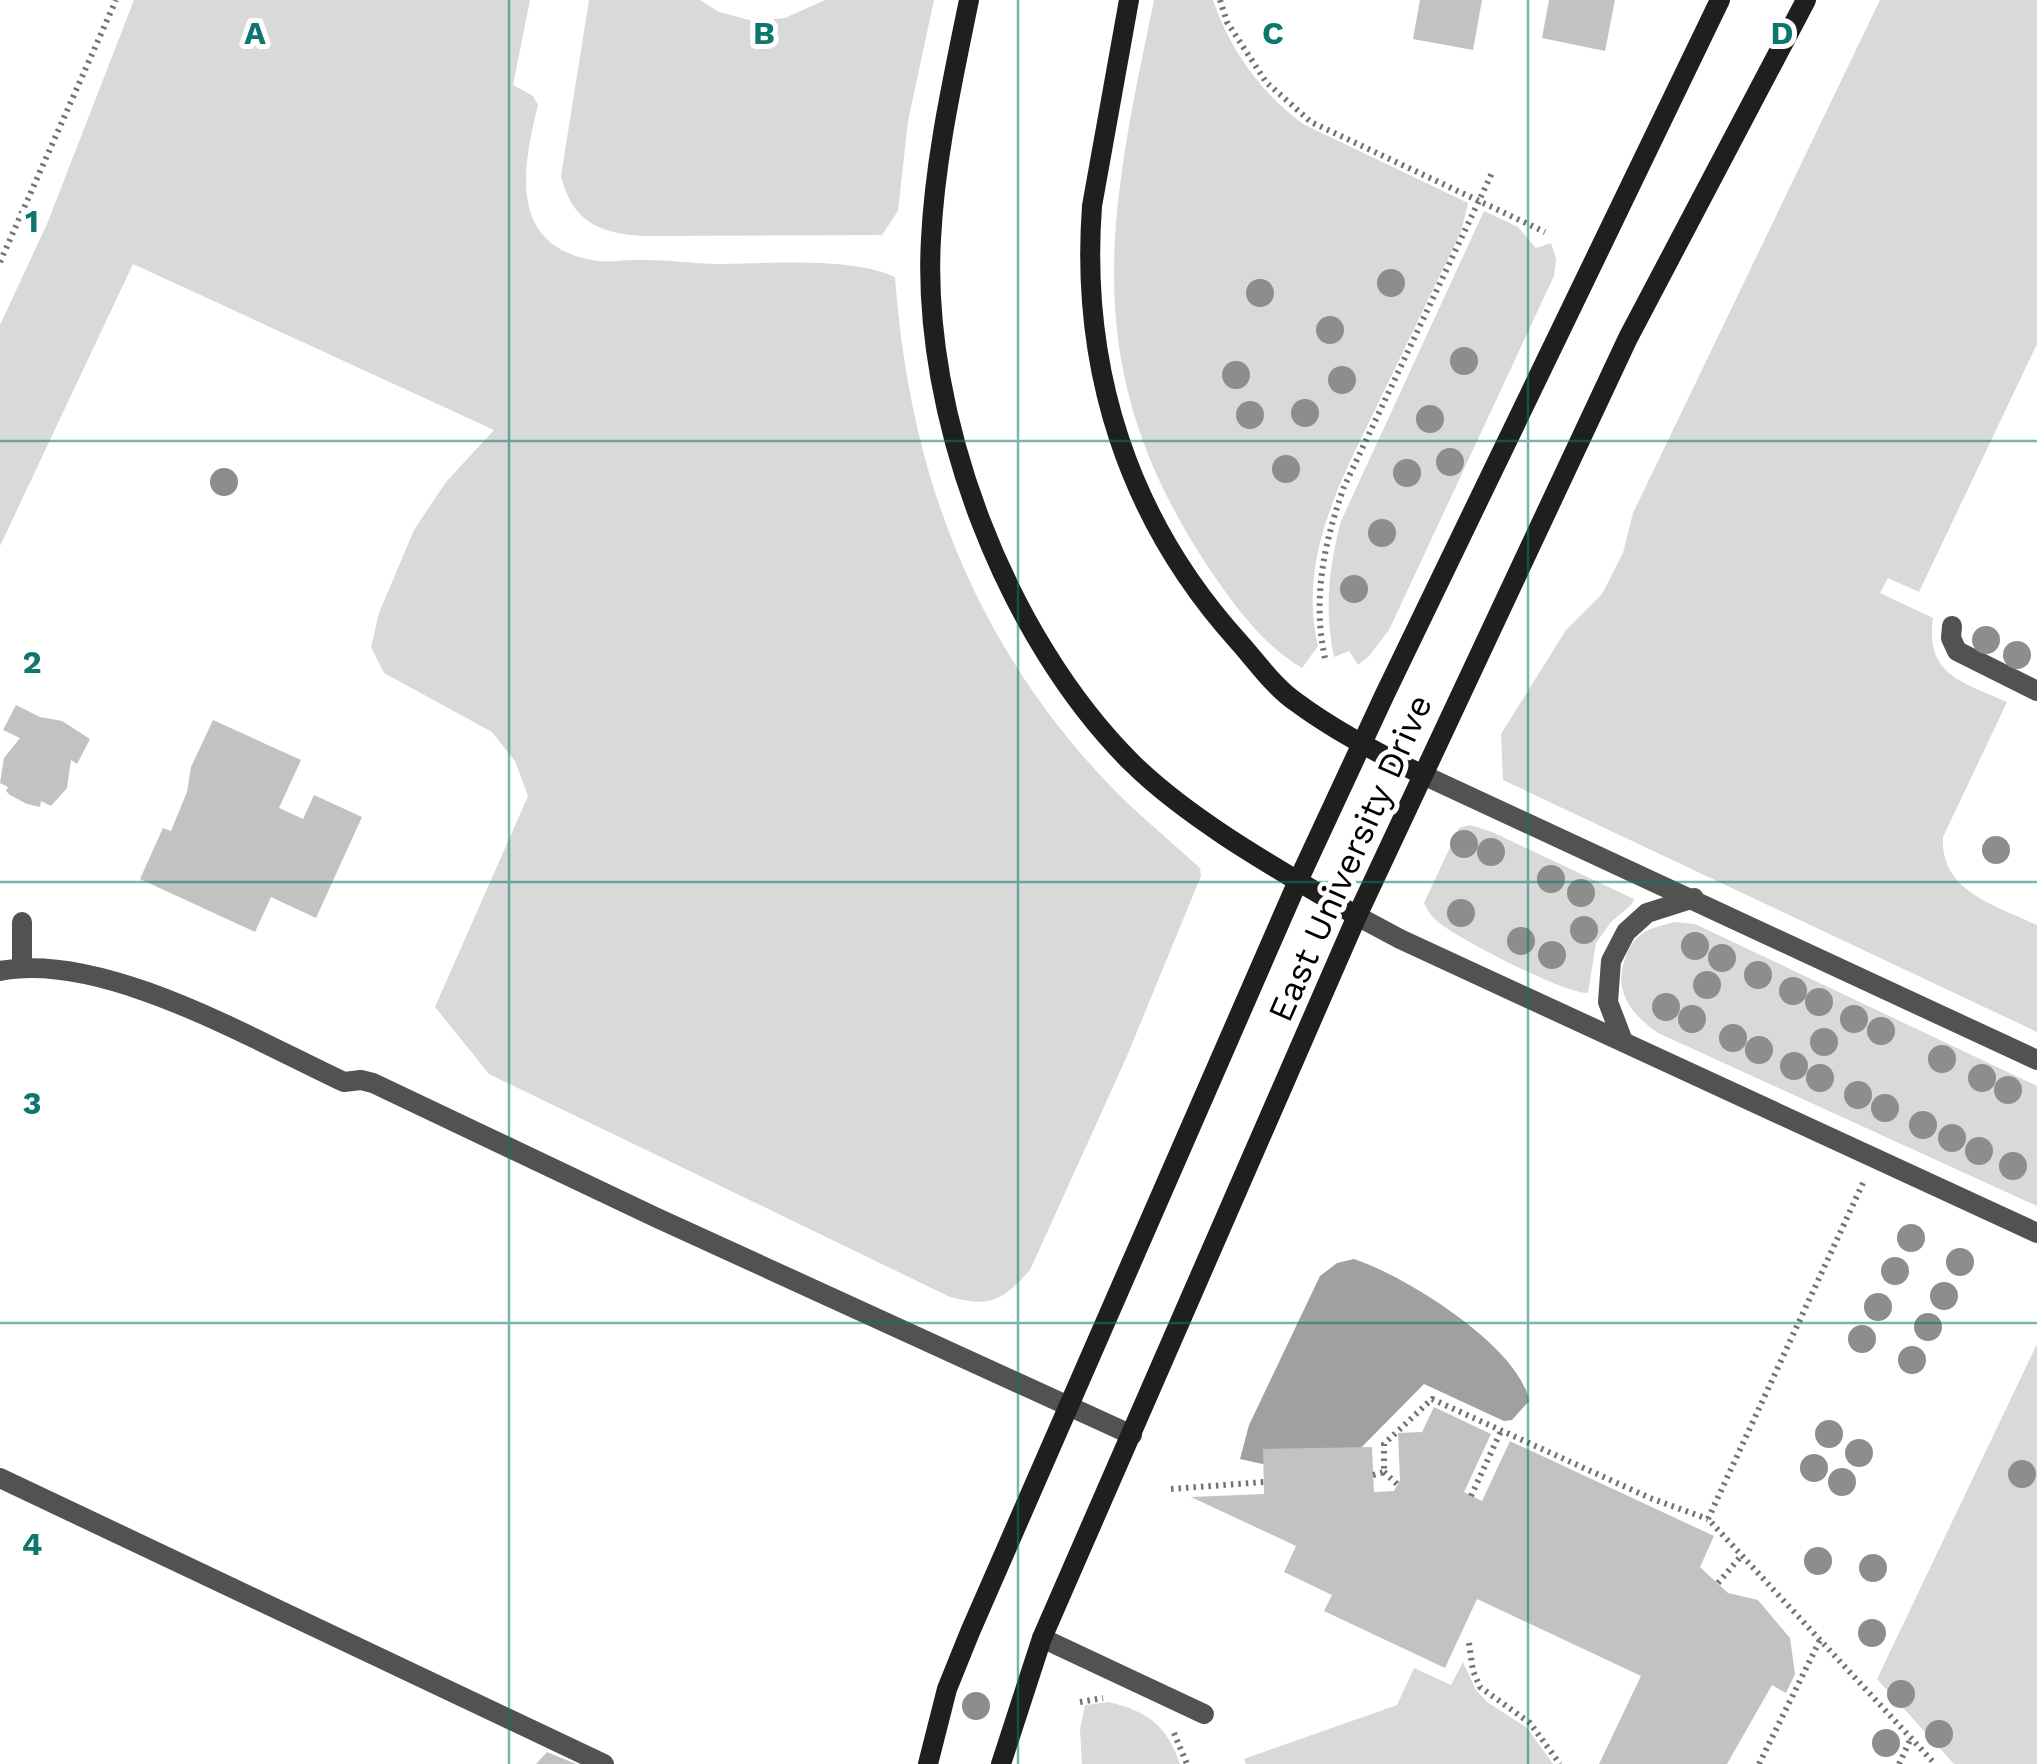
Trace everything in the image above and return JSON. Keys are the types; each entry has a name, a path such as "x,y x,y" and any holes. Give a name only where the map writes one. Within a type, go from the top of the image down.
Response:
{"street":[{"path":"969,0 933,208 930,282 937,352 958,458 1005,578 1038,642 1091,719 1172,798 1356,916 2037,1233"},
{"path":"1129,0 1092,206 1092,320 1100,376 1118,440 1145,505 1179,565 1216,617 1292,700 1361,746 2037,1060"},
{"name":"East University Drive","path":"928,1764 946,1688 1298,881 1720,0"},
{"name":"East University Drive","path":"1001,1764 1042,1638 1356,916 1652,291 1806,0"},
{"path":"1952,626 1951,638 1957,651 2037,690"},
{"path":"1623,1042 1608,1002 1611,960 1626,932 1647,914 1694,898"},
{"path":"22,922 22,966"},
{"path":"0,970 22,966 88,974 180,1005 344,1082 373,1083 1132,1435"},
{"path":"0,1478 604,1764"},
{"path":"1042,1638 1204,1714"},
{"path":"912,1764 946,1688"}],"path":[{"path":"0,262 116,0"},
{"path":"1220,0 1227,22 1266,82 1311,122 1545,232"},
{"path":"1326,658 1320,633 1320,580 1332,520 1492,174"},
{"path":"1708,1519 1875,1158"},
{"path":"1398,1485 1384,1472 1384,1444 1432,1398 1650,1498 1708,1519 1935,1764"},
{"path":"1471,1496 1502,1431"},
{"path":"1373,1475 1384,1472"},
{"path":"1170,1488 1264,1482"},
{"path":"1718,1583 1742,1555"},
{"path":"1758,1764 1820,1639"},
{"path":"1469,1642 1480,1687 1530,1724 1560,1764"},
{"path":"1899,1764 1911,1738"}],"shaded area":[{"path":"134,0 530,0 513,85 533,96 538,105 526,177 534,220 546,238 565,252 599,261 831,264 876,270 895,277 914,415 931,480 981,604 1014,663 1053,720 1111,787 1200,868 1201,876 1127,1056 1030,1270 1004,1295 976,1302 950,1297 489,1074 435,1007 528,796 515,761 492,732 384,673 371,647 379,613 414,530 446,482 494,430 133,264 0,546 0,325 47,224"},
{"path":"589,0 700,0 719,12 753,21 785,18 825,0 934,0 908,121 898,211 882,235 642,236 612,232 589,222 572,204 561,176"},
{"path":"1154,0 1213,0 1228,36 1249,69 1274,99 1303,124 1468,203 1461,232 1328,514 1314,579 1318,646 1302,668 1258,633 1201,556 1161,485 1135,416 1120,350 1114,284 1117,218 1125,149"},
{"path":"1880,0 2037,0 2037,344 1919,592 1888,578 1880,593 1933,618 1935,653 1950,674 2007,702 1943,837 1944,856 1961,884 1974,894 2037,925 2037,1032 1503,780 1501,734 1566,630 1602,594 1623,553 1633,513"},
{"path":"1484,211 1518,227 1536,248 1551,243 1556,259 1554,276 1389,630 1358,665 1349,651 1334,657 1331,640 1329,588 1341,521"},
{"path":"1470,825 1634,899 1596,943 1588,993 1557,985 1488,952 1449,930 1430,913 1424,903 1459,828"},
{"path":"1674,922 1695,924 2037,1086 2037,1206 1649,1026 1627,1002 1622,971 1637,938 1650,929"},
{"path":"1354,1259 1401,1280 1483,1337 1521,1380 1529,1401 1512,1420 1504,1421 1424,1384 1343,1466 1272,1466 1240,1459 1249,1425 1320,1276 1337,1263"},
{"path":"2037,1344 2037,1764 1954,1764 1877,1679"},
{"path":"1463,1662 1476,1690 1487,1702 1527,1728 1553,1764 1246,1764 1244,1759 1397,1705 1414,1668 1451,1685"},
{"path":"1109,1702 1135,1710 1154,1722 1169,1739 1180,1764 1082,1764 1080,1729 1085,1705"}],"building":[{"path":"1420,0 1482,0 1473,50 1413,39"},
{"path":"1549,0 1615,0 1605,51 1542,38"},
{"path":"16,705 40,717 62,721 90,739 77,764 71,760 67,788 51,806 41,801 40,807 27,804 10,795 8,787 0,783 4,758 20,738 3,730"},
{"path":"213,720 301,760 279,808 303,819 314,795 362,817 316,918 271,897 255,932 140,879 163,828 171,831 187,792 191,767"},
{"path":"1434,1407 1491,1434 1464,1492 1482,1501 1510,1441 1714,1536 1700,1567 1728,1593 1758,1600 1790,1638 1795,1674 1786,1693 1772,1685 1727,1764 1599,1764 1641,1676 1477,1599 1445,1668 1324,1611 1332,1595 1284,1572 1296,1546 1191,1497 1264,1494 1263,1449 1372,1447 1374,1492 1394,1491 1400,1480 1398,1433 1422,1432"},
{"path":"547,1752 576,1764 536,1764"}]}
